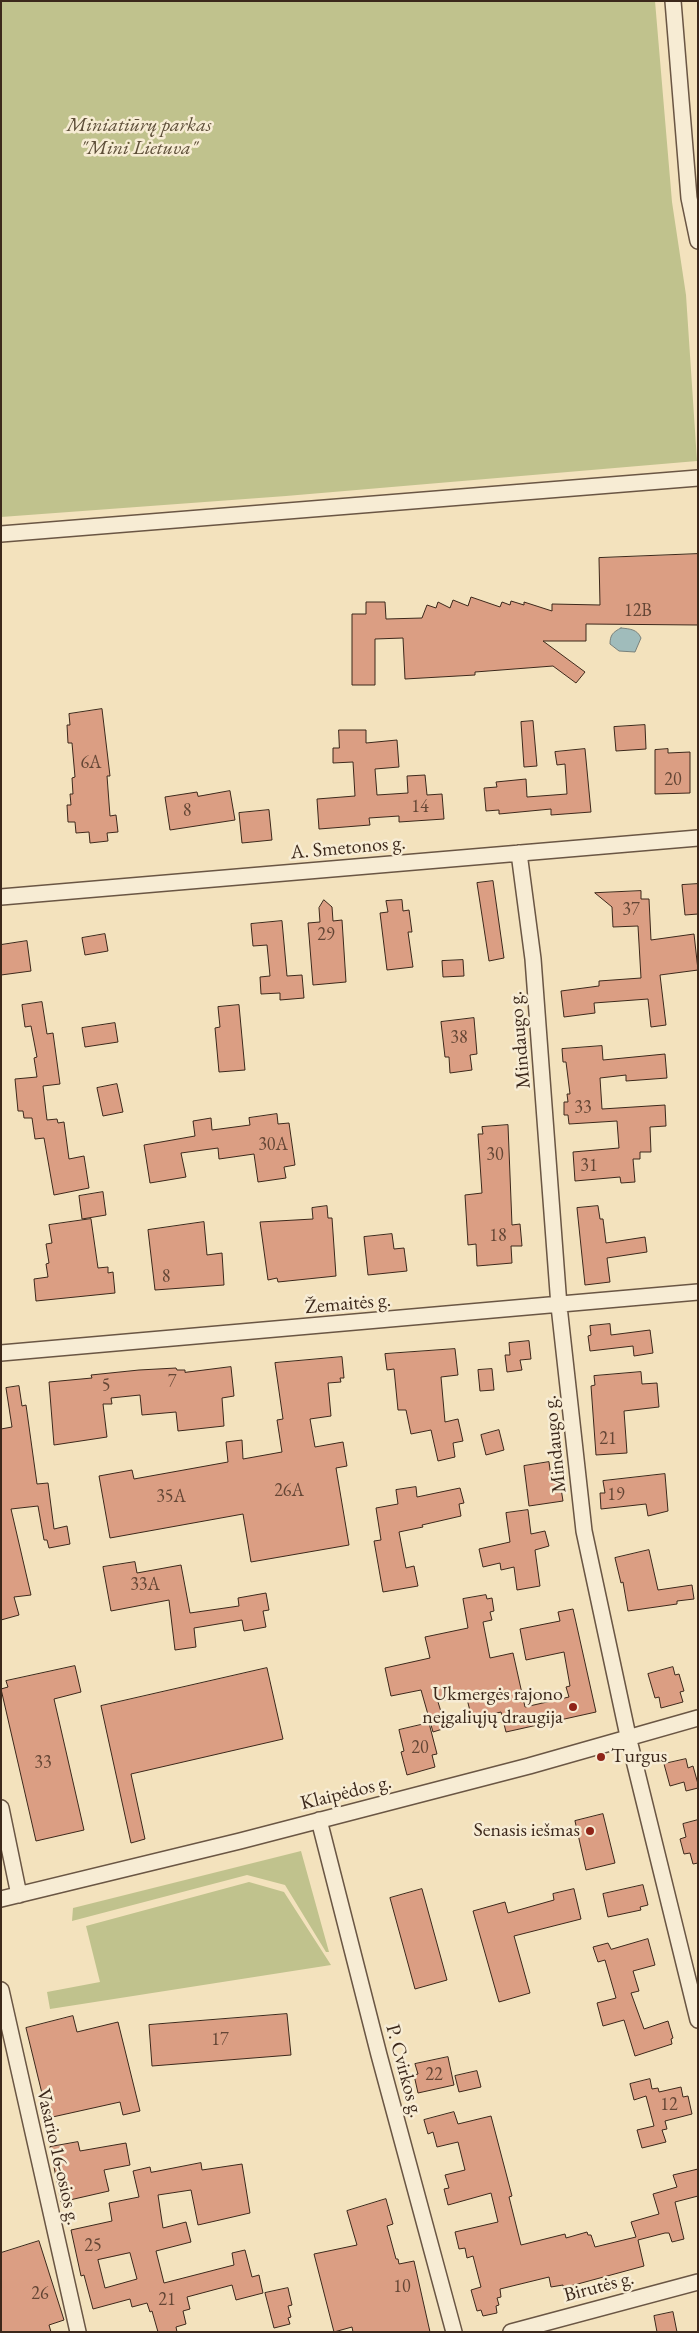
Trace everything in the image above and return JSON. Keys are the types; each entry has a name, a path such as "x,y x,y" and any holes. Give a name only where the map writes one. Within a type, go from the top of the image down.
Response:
{"street":[{"path":"673,1 689,198 698,241"},
{"path":"1,534 698,478"},
{"name":"A. Smetonos g.","path":"1,897 698,838"},
{"name":"Mindaugo g.","path":"519,853 533,960 559,1306 584,1531 628,1736 698,2020"},
{"name":"Žemaitės g.","path":"1,1353 559,1306 632,1297 698,1292"},
{"name":"Klaipėdos g.","path":"1,1899 529,1766 628,1736 698,1718"},
{"path":"1,1808 19,1895"},
{"name":"P. Cvirkos g.","path":"319,1820 378,2055 454,2332"},
{"name":"Vasario 16-osios g.","path":"1,1990 78,2332"},
{"name":"Birutės g.","path":"510,2332 698,2282"}],"green space":[{"name":"Miniatiūrų parkas \"Mini Lietuva\"","path":"1,1 655,1 672,202 686,295 697,461 286,496 1,517"},
{"path":"301,1851 329,1952 326,1952 285,1885 247,1875 72,1921 73,1908"},
{"path":"249,1882 284,1892 331,1965 50,2009 47,1992 100,1982 86,1926"}],"water":[{"path":"621,628 633,630 641,638 635,652 619,651 610,644 612,634"}],"building":[{"path":"698,554 698,625 586,624 586,641 543,641 585,672 576,683 553,666 475,672 475,675 405,679 403,638 375,639 375,685 352,685 352,614 366,614 366,602 385,602 386,619 422,618 427,605 436,608 438,602 450,608 453,600 468,606 471,597 500,607 502,602 510,605 511,601 524,605 524,602 552,611 552,604 600,605 599,558"},
{"path":"102,709 110,776 107,776 110,816 116,815 118,832 107,833 108,841 90,843 89,832 76,833 75,822 68,822 67,805 71,805 70,794 73,794 72,778 75,777 72,743 68,743 67,725 70,725 69,714"},
{"path":"533,721 537,766 524,767 521,722"},
{"path":"645,725 646,749 616,751 614,727"},
{"path":"339,730 366,730 366,743 397,740 399,767 375,769 377,795 408,793 407,776 425,775 427,795 442,794 444,819 399,822 399,816 369,818 370,825 319,829 317,799 355,796 353,762 333,763 333,748 339,748"},
{"path":"585,749 591,812 551,815 551,809 499,814 499,810 486,811 484,788 497,787 496,782 526,779 527,797 567,794 565,764 557,765 555,752"},
{"path":"668,749 668,753 690,752 690,793 655,794 655,750"},
{"path":"230,791 235,820 170,830 165,797 197,792 198,796"},
{"path":"269,810 272,840 242,843 239,813"},
{"path":"493,881 504,958 489,961 477,883"},
{"path":"698,884 698,914 685,915 682,885"},
{"path":"641,891 641,899 649,899 651,940 694,934 698,970 660,975 666,1025 651,1027 648,999 594,1003 595,1013 564,1017 561,991 599,986 599,981 641,978 638,926 613,927 612,907 595,893"},
{"path":"324,900 332,907 333,921 342,920 346,982 313,985 308,923 320,922 319,908"},
{"path":"402,900 403,911 409,910 412,932 408,932 413,967 387,970 380,913 388,912 386,901"},
{"path":"282,921 287,976 302,975 304,998 280,1000 280,993 261,994 260,977 270,976 267,945 253,946 251,924"},
{"path":"105,934 108,951 85,955 82,938"},
{"path":"27,941 31,971 1,975 1,945"},
{"path":"463,960 464,976 443,977 442,961"},
{"path":"42,1002 47,1034 53,1033 60,1084 43,1086 47,1120 57,1119 58,1123 64,1122 69,1159 84,1156 89,1188 54,1195 44,1138 35,1139 32,1118 24,1118 23,1111 18,1111 15,1079 37,1077 34,1058 37,1057 31,1026 25,1027 22,1005"},
{"path":"239,1005 245,1070 219,1072 215,1028 220,1027 218,1007"},
{"path":"474,1018 477,1054 470,1055 472,1070 450,1073 449,1057 445,1057 441,1022"},
{"path":"115,1023 118,1042 85,1047 82,1028"},
{"path":"602,1046 603,1060 665,1054 667,1078 626,1081 626,1075 600,1078 602,1109 665,1105 666,1126 650,1127 651,1152 640,1152 640,1159 633,1159 635,1182 621,1183 620,1177 575,1181 573,1152 619,1148 617,1121 569,1124 568,1115 564,1115 564,1102 568,1102 567,1094 570,1094 566,1062 563,1062 562,1049"},
{"path":"117,1084 123,1112 103,1116 97,1088"},
{"path":"277,1114 278,1124 289,1123 295,1165 284,1167 286,1178 258,1182 254,1154 219,1159 218,1148 181,1153 186,1177 150,1183 144,1145 195,1136 193,1121 211,1118 212,1130 250,1125 249,1118"},
{"path":"508,1125 512,1225 520,1224 522,1246 511,1246 512,1263 477,1266 476,1244 468,1245 465,1195 482,1193 478,1134 483,1134 482,1127"},
{"path":"103,1192 106,1215 82,1219 79,1196"},
{"path":"327,1206 328,1218 332,1218 336,1276 278,1282 277,1278 268,1280 260,1222 313,1219 312,1208"},
{"path":"598,1206 600,1219 603,1219 606,1243 645,1237 647,1252 607,1258 610,1282 585,1285 577,1208"},
{"path":"91,1219 98,1268 108,1267 108,1273 113,1272 115,1293 36,1301 34,1279 48,1277 46,1264 49,1263 46,1244 52,1243 49,1225"},
{"path":"204,1222 207,1255 222,1253 224,1285 155,1290 148,1230"},
{"path":"392,1234 394,1249 404,1248 407,1271 368,1275 364,1237"},
{"path":"610,1324 611,1335 650,1330 653,1353 634,1356 633,1346 590,1351 588,1336 591,1335 590,1326"},
{"path":"529,1341 531,1359 520,1360 522,1370 507,1372 505,1355 510,1355 509,1343"},
{"path":"455,1349 458,1375 441,1377 445,1422 458,1419 463,1441 453,1443 455,1457 438,1461 431,1430 411,1434 406,1410 398,1410 394,1369 387,1370 385,1354"},
{"path":"342,1357 344,1378 340,1378 341,1382 328,1383 331,1416 310,1419 315,1447 343,1442 347,1466 336,1468 349,1545 251,1562 243,1514 110,1538 99,1476 132,1470 134,1479 228,1462 226,1442 242,1440 243,1459 282,1452 277,1420 283,1419 275,1363"},
{"path":"231,1367 234,1396 222,1398 224,1426 178,1431 176,1412 142,1415 140,1395 111,1398 112,1404 103,1404 107,1437 54,1445 49,1382 92,1378 91,1375 139,1370 176,1368 177,1370 185,1370 185,1372"},
{"path":"492,1369 494,1390 480,1391 478,1370"},
{"path":"641,1372 642,1384 657,1383 659,1407 624,1411 627,1453 596,1455 591,1386 595,1385 594,1376"},
{"path":"19,1386 22,1406 26,1405 37,1484 48,1483 54,1529 67,1526 70,1544 49,1548 47,1540 44,1540 38,1506 11,1509 31,1595 14,1597 19,1615 1,1620 1,1429 12,1427 6,1388"},
{"path":"499,1430 504,1450 486,1455 481,1435"},
{"path":"549,1462 551,1477 559,1476 563,1501 529,1506 524,1466"},
{"path":"665,1474 668,1511 648,1516 646,1504 601,1509 600,1493 605,1493 603,1481"},
{"path":"416,1487 417,1497 460,1488 464,1503 459,1504 461,1516 399,1532 406,1568 414,1566 418,1586 383,1592 374,1541 381,1540 376,1508 398,1504 396,1490"},
{"path":"528,1510 531,1534 545,1531 549,1546 535,1550 540,1586 517,1590 514,1567 501,1570 500,1563 483,1567 479,1549 510,1542 506,1513"},
{"path":"649,1550 658,1590 692,1585 694,1599 677,1601 677,1604 628,1611 623,1582 621,1583 615,1558"},
{"path":"135,1562 137,1573 181,1565 190,1613 239,1606 238,1598 266,1593 269,1610 263,1611 266,1627 244,1631 242,1620 194,1628 196,1647 175,1650 169,1600 111,1611 103,1567"},
{"path":"486,1595 487,1599 492,1598 494,1611 490,1612 492,1620 483,1622 490,1658 513,1653 525,1707 569,1697 566,1687 570,1686 564,1652 526,1660 520,1629 560,1621 558,1612 573,1609 596,1712 506,1732 501,1712 472,1719 466,1695 438,1702 446,1728 433,1732 421,1690 391,1696 385,1668 430,1658 425,1637 468,1628 463,1599"},
{"path":"75,1666 81,1692 54,1699 84,1830 36,1841 1,1689 8,1687 6,1681"},
{"path":"673,1667 675,1675 679,1674 684,1691 680,1692 683,1702 661,1708 659,1697 655,1698 648,1674"},
{"path":"267,1668 283,1739 131,1774 145,1839 131,1843 101,1706"},
{"path":"429,1723 437,1754 432,1755 435,1767 407,1775 401,1752 404,1751 399,1730"},
{"path":"686,1759 688,1768 693,1766 698,1788 686,1791 684,1782 670,1786 664,1764"},
{"path":"603,1814 615,1863 586,1870 575,1821"},
{"path":"698,1820 698,1863 693,1864 690,1853 684,1854 680,1839 686,1837 683,1824"},
{"path":"643,1885 648,1905 640,1907 641,1910 608,1917 603,1894"},
{"path":"422,1889 447,1980 415,1989 390,1898"},
{"path":"574,1889 581,1919 514,1936 530,1993 499,2002 473,1911 505,1902 508,1913 554,1900 553,1894"},
{"path":"648,1939 655,1965 633,1971 639,1991 631,1993 644,2029 668,2021 673,2038 671,2039 672,2044 635,2056 624,2020 603,2026 597,2003 616,1998 605,1960 598,1962 593,1947 608,1943 611,1949"},
{"path":"287,2014 291,2055 152,2066 149,2025"},
{"path":"73,2016 77,2032 118,2022 140,2111 123,2115 120,2102 48,2118 26,2028"},
{"path":"448,2057 454,2085 418,2093 414,2075 418,2074 415,2064"},
{"path":"477,2071 481,2087 459,2092 455,2076"},
{"path":"650,2079 652,2089 658,2088 659,2092 681,2087 683,2097 688,2096 692,2114 665,2121 667,2129 662,2130 666,2142 642,2148 637,2130 654,2126 646,2096 634,2100 630,2084"},
{"path":"454,2112 458,2124 491,2116 512,2196 509,2197 521,2245 565,2234 566,2238 587,2232 588,2235 591,2235 595,2247 636,2237 631,2222 659,2214 653,2194 677,2187 673,2175 698,2169 698,2196 675,2202 684,2239 672,2242 669,2233 665,2233 638,2240 644,2266 563,2288 563,2285 551,2287 549,2277 500,2289 501,2297 497,2298 499,2305 496,2306 497,2313 483,2316 481,2310 477,2311 471,2290 481,2287 473,2256 467,2258 465,2248 459,2249 455,2232 498,2222 491,2193 448,2205 444,2189 449,2188 445,2175 465,2170 458,2142 437,2147 433,2132 428,2134 424,2120"},
{"path":"78,2142 80,2151 126,2143 130,2165 104,2170 109,2191 61,2202 50,2147"},
{"path":"201,2163 202,2170 242,2164 250,2213 198,2225 191,2190 158,2195 163,2228 186,2222 191,2242 156,2251 164,2283 234,2265 232,2253 245,2250 252,2277 259,2275 263,2293 236,2300 232,2285 187,2297 190,2309 183,2311 186,2324 176,2327 177,2332 158,2332 152,2311 150,2312 147,2303 132,2307 130,2299 93,2309 84,2275 81,2276 71,2230 112,2221 109,2203 139,2197 133,2171 150,2167 151,2172","holes":["130,2253 137,2279 105,2288 98,2260"]},
{"path":"386,2199 393,2224 387,2226 396,2259 398,2259 399,2264 414,2261 430,2332 353,2332 352,2327 334,2332 314,2254 357,2245 347,2211"},
{"path":"39,2241 64,2320 49,2325 51,2332 1,2332 1,2253"},
{"path":"288,2288 292,2305 288,2306 291,2317 288,2318 290,2324 274,2328 265,2293"},
{"path":"673,2312 677,2332 657,2332 654,2316"}],"place":[{"name":"Ukmergės rajono neįgaliųjų draugija","path":"573,1707"},
{"name":"Turgus","path":"601,1757"},
{"name":"Senasis iešmas","path":"590,1831"}]}
